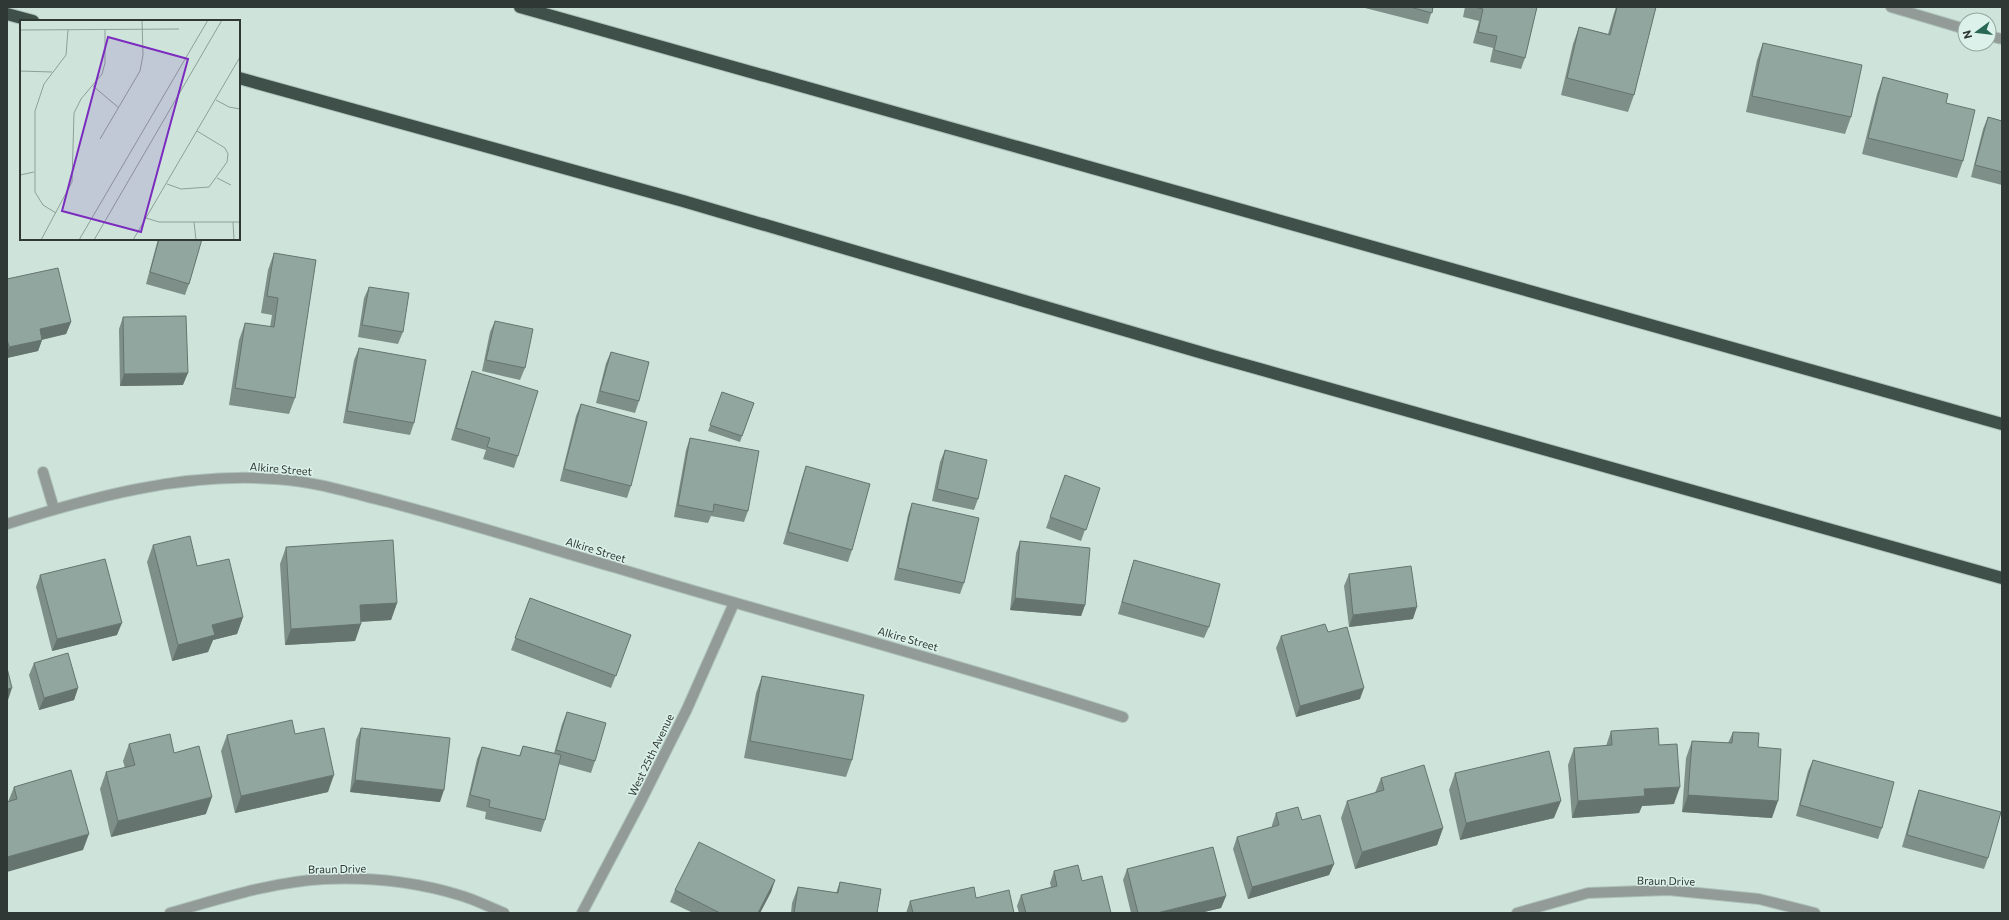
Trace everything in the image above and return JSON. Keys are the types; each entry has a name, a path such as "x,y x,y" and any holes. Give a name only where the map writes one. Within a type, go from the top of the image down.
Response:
{"highway":[{"path":"520,7 2002,424"},
{"path":"7,14 28,20"},
{"path":"240,78 683,201 1213,356 2002,578"}],"street":[{"path":"1891,7 1957,27"},
{"path":"43,472 54,509"},
{"name":"Alkire Street","path":"7,524 54,509 138,490 201,480 241,478 276,479 297,482 358,494 434,514 734,603 1013,681 1123,717"},
{"name":"West 25th Avenue","path":"582,913 659,766 734,603"},
{"name":"Braun Drive","path":"170,913 237,894 283,885 331,880 410,883 460,895 504,913"},
{"name":"Braun Drive","path":"1517,913 1588,894 1668,890 1760,899 1815,913"}],"building":[{"path":"1410,7 1433,7 1432,13"},
{"path":"1474,7 1537,7 1525,58 1494,50 1497,36 1478,32 1483,9"},
{"path":"1617,7 1656,7 1634,95 1567,78 1579,27 1610,35"},
{"path":"1763,43 1862,65 1851,117 1752,96"},
{"path":"1883,77 1948,94 1946,103 1975,110 1963,161 1868,138"},
{"path":"1988,117 2002,121 2002,172 1975,165"},
{"path":"159,240 202,240 189,284 150,272"},
{"path":"274,253 316,260 295,398 235,388 245,323 274,327 278,298 267,296"},
{"path":"58,268 71,322 40,329 42,340 9,347 7,339 7,279"},
{"path":"369,287 409,293 403,332 362,325"},
{"path":"186,316 188,373 124,374 123,317"},
{"path":"495,321 533,329 525,368 486,360"},
{"path":"359,348 426,360 414,423 347,411"},
{"path":"611,352 649,362 639,401 600,391"},
{"path":"472,371 538,391 518,456 487,447 490,438 456,428"},
{"path":"722,392 754,403 742,436 710,425"},
{"path":"581,404 647,422 631,486 564,469"},
{"path":"690,438 759,451 748,511 714,504 713,512 678,505"},
{"path":"945,450 987,460 978,499 937,489"},
{"path":"806,466 870,484 852,550 788,532"},
{"path":"1065,475 1100,488 1086,530 1050,517"},
{"path":"912,503 979,518 964,583 898,568"},
{"path":"190,536 197,566 229,559 243,617 212,625 215,635 178,645 153,545"},
{"path":"393,540 397,603 360,605 361,624 291,629 286,547"},
{"path":"1020,541 1090,548 1085,605 1015,598"},
{"path":"105,559 122,623 57,639 40,575"},
{"path":"1134,560 1220,584 1209,627 1122,602"},
{"path":"1411,566 1417,607 1353,615 1349,574"},
{"path":"530,598 631,635 616,676 515,638"},
{"path":"1325,624 1328,632 1347,627 1364,688 1300,706 1281,636"},
{"path":"68,653 78,688 44,698 34,663"},
{"path":"7,668 12,688 7,689"},
{"path":"762,676 864,695 852,760 750,741"},
{"path":"567,712 606,723 595,761 556,750"},
{"path":"292,720 295,734 324,728 334,775 241,796 227,735"},
{"path":"361,728 450,738 444,790 355,780"},
{"path":"1658,728 1659,745 1677,744 1680,787 1644,789 1645,796 1578,801 1574,748 1612,745 1611,731"},
{"path":"1733,732 1759,733 1758,747 1781,749 1778,801 1688,795 1692,741 1732,743"},
{"path":"170,734 174,753 199,746 212,797 118,821 106,772 135,765 129,744"},
{"path":"523,746 561,755 545,820 489,807 490,800 470,795 482,747 520,756"},
{"path":"1549,751 1561,801 1466,823 1455,773"},
{"path":"1813,760 1894,782 1882,828 1800,805"},
{"path":"1424,765 1443,828 1362,852 1347,801 1384,790 1381,778"},
{"path":"71,770 89,834 7,857 7,802 17,799 14,787"},
{"path":"1919,790 2001,812 1988,858 1907,835"},
{"path":"1298,807 1302,820 1320,815 1334,864 1252,887 1237,837 1279,825 1276,813"},
{"path":"699,842 775,880 758,913 720,913 675,890"},
{"path":"1213,847 1226,896 1157,913 1138,913 1127,869"},
{"path":"1078,865 1082,881 1102,876 1111,913 1026,913 1021,895 1057,886 1054,871"},
{"path":"840,882 881,889 877,913 794,913 798,887 838,893"},
{"path":"974,887 976,898 1009,890 1014,913 913,913 910,901"}]}
